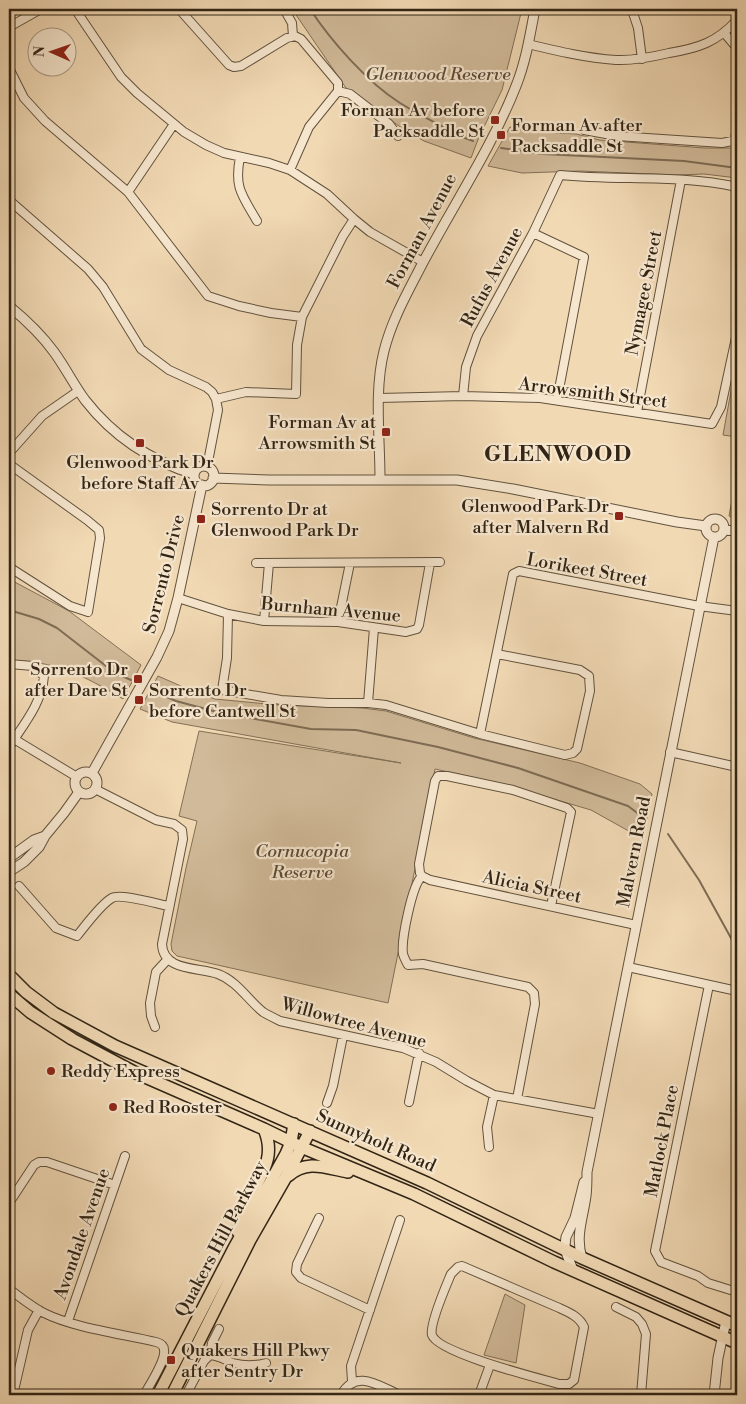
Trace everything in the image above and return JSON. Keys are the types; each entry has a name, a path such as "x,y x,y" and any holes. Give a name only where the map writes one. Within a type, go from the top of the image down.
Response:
{"main road":[{"name":"Sunnyholt Road","path":"9,975 42,1005 77,1027 115,1046 435,1187 582,1258 737,1326"},
{"name":"Sunnyholt Road","path":"9,994 30,1012 72,1040 136,1073 296,1145 459,1214 573,1270 737,1343"},
{"name":"Quakers Hill Parkway","path":"172,1395 250,1240 286,1178 296,1145 294,1124"},
{"path":"233,1250 248,1201 267,1163 268,1143 264,1129"},
{"name":"Quakers Hill Parkway","path":"158,1395 233,1250 274,1178 296,1145 310,1131"},
{"path":"286,1178 299,1168 315,1166 372,1176"}],"street":[{"path":"9,27 41,9"},
{"path":"74,9 122,76 137,93 193,138 206,145 240,157 290,170 327,194 370,232 422,262"},
{"path":"178,9 234,70 284,39 293,36 302,38 338,83 338,91 309,127 290,170"},
{"path":"284,9 292,24 293,36"},
{"name":"Forman Avenue","path":"380,479 379,398 381,364 388,339 401,304 422,262 480,160 510,101 521,75 535,9"},
{"path":"632,10 638,28 642,59"},
{"path":"528,44 588,57 617,60 642,59 704,44 725,34 737,20"},
{"path":"725,34 737,48"},
{"path":"9,68 19,89 30,105 53,130 128,192 208,296 239,306 302,317"},
{"path":"338,91 350,94 389,124 398,136"},
{"path":"128,192 174,124"},
{"path":"584,130 617,136 722,143 736,140 737,126"},
{"path":"240,157 237,174 239,189 257,221"},
{"name":"Rufus Avenue","path":"463,396 466,367 477,336 533,232 560,175 681,180"},
{"path":"681,180 715,182 737,187"},
{"name":"Nymagee Street","path":"637,412 681,180"},
{"path":"9,200 88,269 103,287 141,348 169,370 206,386 212,392 216,399 218,410 207,467"},
{"path":"216,399 246,392 296,394 297,345 302,317 343,236 354,219"},
{"path":"533,232 584,257 557,400"},
{"path":"9,306 41,335 55,353 78,391 104,421 128,442 172,466 194,474"},
{"name":"Arrowsmith Street","path":"379,398 463,396 557,400 712,424 721,407 737,333"},
{"path":"9,453 42,416 78,391"},
{"path":"9,464 99,530 100,538 88,612 70,606 9,567"},
{"path":"199,467 207,467 212,470 213,478 209,484 202,485 196,482 194,474 199,467"},
{"path":"213,478 467,481 706,526"},
{"name":"Sorrento Drive","path":"92,773 161,649 171,624 202,485"},
{"path":"718,519 722,522 724,530 721,535 714,538 706,532 706,526 709,521 718,519"},
{"path":"724,530 737,531"},
{"name":"Malvern Road","path":"565,1250 566,1237 575,1218 587,1172 714,538"},
{"path":"256,563 440,562"},
{"path":"264,621 269,563"},
{"path":"338,622 350,563"},
{"name":"Burnham Avenue","path":"178,598 228,614 264,621 338,622 406,632 417,629 430,563"},
{"name":"Lorikeet Street","path":"480,734 513,574 519,571 699,606"},
{"path":"699,606 737,611"},
{"path":"228,614 227,658 222,690 281,700 328,703 368,702 386,705 480,734 566,755 574,753 577,750 590,691 590,676 580,670 498,654"},
{"path":"368,702 374,628"},
{"path":"9,664 33,666 44,676 38,702 9,747"},
{"path":"14,739 77,777"},
{"path":"670,752 737,767"},
{"path":"84,772 92,773 98,781 95,789 87,794 79,792 75,784 77,777 84,772"},
{"path":"517,1099 535,1004 532,989 423,964 408,965 403,954 405,931 416,886 422,876 419,864 435,781 438,776 447,776 504,788 567,808 571,812 551,906"},
{"path":"95,789 156,820 171,823 182,830 183,839 162,944 168,959 156,972 150,1003 151,1016 155,1027"},
{"path":"9,872 33,854 79,792"},
{"path":"9,858 34,840 45,836"},
{"name":"Alicia Street","path":"422,876 430,880 636,925"},
{"path":"19,886 56,928 77,936 87,922 112,898 121,897 169,906"},
{"name":"Willowtree Avenue","path":"168,959 178,965 214,973 226,978 263,1012 280,1021 419,1053 494,1095 599,1114"},
{"path":"628,967 737,991"},
{"name":"Matlock Place","path":"709,985 655,1251 661,1262 698,1276 708,1283 737,1292"},
{"path":"327,1103 333,1086 343,1036"},
{"path":"408,1102 419,1053"},
{"path":"489,1147 487,1127 494,1095"},
{"name":"Avondale Avenue","path":"68,1321 125,1156"},
{"path":"9,1204 34,1165 41,1161 115,1185"},
{"name":"Malvern Road","path":"582,1258 579,1232 586,1196 587,1172"},
{"path":"9,1187 16,1193"},
{"path":"319,1218 297,1264 296,1272 301,1278 370,1310"},
{"path":"352,1381 351,1366 400,1220"},
{"path":"565,1250 573,1270"},
{"path":"462,1266 552,1304 572,1314 582,1322 584,1327 574,1380 569,1384 559,1384 490,1365 441,1345 433,1339 431,1334 436,1312 451,1274 458,1267 462,1266"},
{"path":"9,1289 39,1310 68,1321 156,1342 164,1347 163,1358 144,1395"},
{"path":"616,1308 636,1317 642,1324 646,1334 641,1395"},
{"path":"13,1395 26,1336 39,1310"},
{"path":"714,1395 718,1358 726,1322"},
{"path":"186,1395 204,1361 210,1355 212,1343 219,1330"},
{"path":"210,1355 219,1356 240,1364 256,1366 266,1363"},
{"path":"479,1395 490,1365"},
{"path":"341,1395 345,1387 352,1381 361,1380 400,1395"}],"green space":[{"name":"Glenwood Reserve","path":"292,9 522,9 502,90 471,158 424,141 399,126 346,88"},
{"path":"510,127 528,131 576,134 600,140 705,148 737,148 737,178 704,174 677,175 580,171 522,173 488,166"},
{"path":"737,358 737,437 723,435"},
{"path":"737,472 737,519 729,516"},
{"path":"9,579 69,611 141,665 123,699 69,671 40,663 9,661"},
{"name":"Cornucopia Reserve","path":"158,676 215,699 278,705 362,708 386,711 474,738 580,763 640,784 652,794 643,839 591,810 499,783 435,769 388,1003 177,956 172,951 171,944 197,821 179,816 199,731 401,763 172,722 140,709"},
{"path":"505,1294 525,1305 516,1363 484,1355"}],"waterway":[{"path":"310,9 328,34 375,84 400,103 424,117 473,141"},
{"path":"501,148 543,154 684,161 737,168"},
{"path":"9,610 39,619 57,628 115,673 131,680"},
{"path":"153,691 176,701 217,712 311,729 356,730 438,747 518,768 628,806 644,818"},
{"path":"668,834 699,880 737,949"}],"place":[{"name":"Forman Av before Packsaddle St","path":"495,120"},
{"name":"Forman Av after Packsaddle St","path":"501,135"},
{"name":"Forman Av at Arrowsmith St","path":"386,432"},
{"name":"Glenwood Park Dr before Staff Av","path":"140,443"},
{"name":"Glenwood Park Dr after Malvern Rd","path":"619,516"},
{"name":"Sorrento Dr at Glenwood Park Dr","path":"201,519"},
{"name":"Sorrento Dr after Dare St","path":"138,679"},
{"name":"Sorrento Dr before Cantwell St","path":"139,700"},
{"name":"Reddy Express","path":"51,1071"},
{"name":"Red Rooster","path":"113,1107"},
{"name":"Quakers Hill Pkwy after Sentry Dr","path":"171,1360"}],"district":[{"name":"GLENWOOD","path":"558,454"}]}
